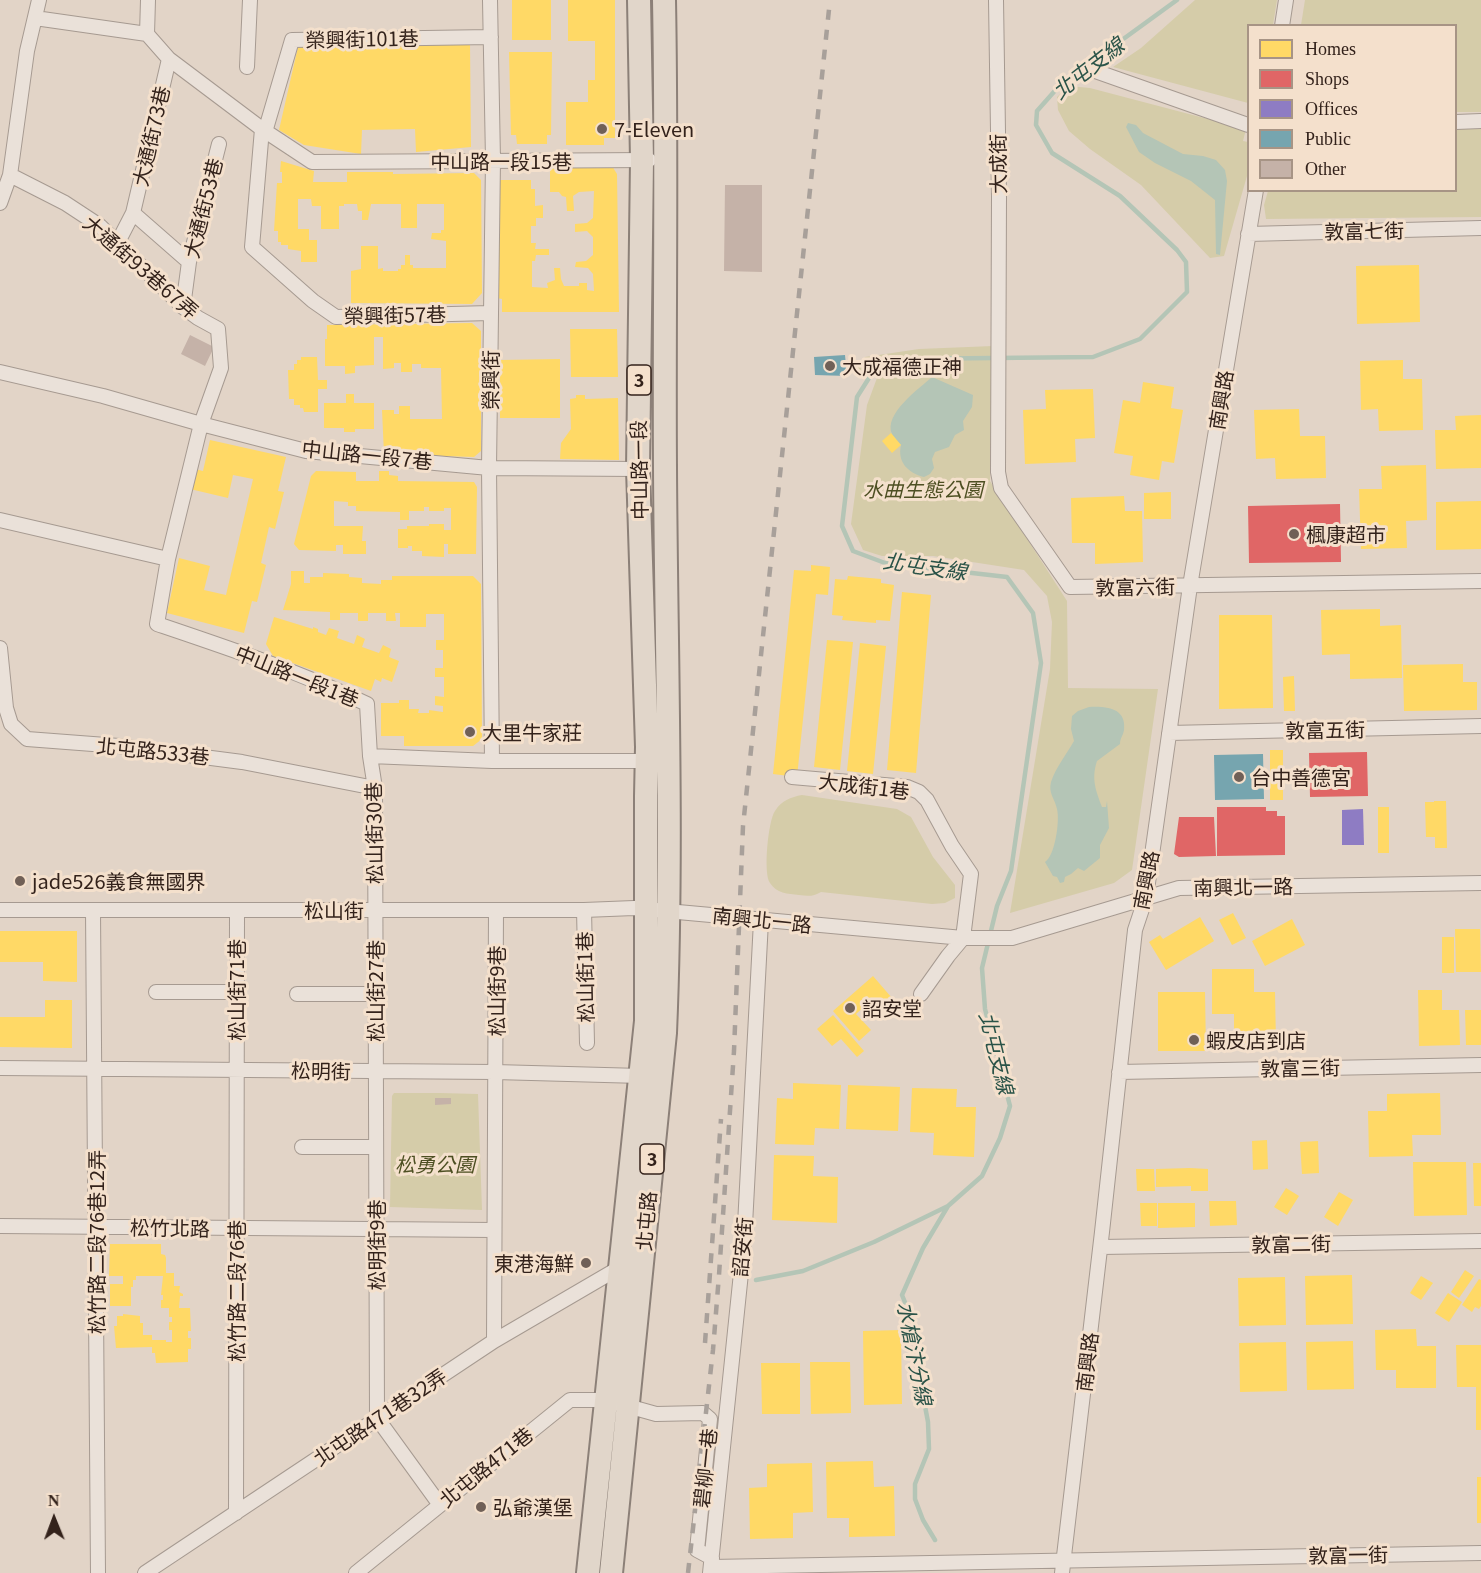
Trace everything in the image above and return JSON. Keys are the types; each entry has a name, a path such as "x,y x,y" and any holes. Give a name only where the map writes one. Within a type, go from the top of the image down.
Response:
{"main road":[{"name":"中山路一段","path":"639,0 642,160 638,469 658,760"},
{"name":"中山路一段","path":"658,760 665,467 667,159 664,0"},
{"name":"北屯路","path":"611,1573 665,1033 657,910 646,796 658,760"},
{"name":"北屯路","path":"588,1573 657,910"}],"street":[{"path":"0,203 10,175 27,51 39,0"},
{"path":"35,18 147,34 148,0"},
{"path":"247,67 250,0"},
{"name":"榮興街","path":"490,0 493,160 489,468 492,761"},
{"name":"大成街","path":"996,0 1000,329"},
{"path":"1282,24 1286,0"},
{"name":"中山路一段15巷","path":"147,34 169,59 264,131 312,162 667,159"},
{"name":"榮興街101巷","path":"264,131 292,40 491,37"},
{"name":"大通街73巷","path":"117,244 133,213 169,59"},
{"path":"1095,72 1247,125"},
{"path":"1457,122 1481,121"},
{"name":"榮興街57巷","path":"264,131 252,247 312,301 336,317 490,313"},
{"name":"大通街53巷","path":"183,307 189,262 219,144"},
{"name":"大通街93巷67弄","path":"10,175 65,203 100,226 183,307 218,329 221,368 201,424"},
{"name":"南興路","path":"1062,1567 1101,1247 1135,930 1146,897 1190,586 1256,192"},
{"name":"大通街73巷","path":"133,213 189,262"},
{"name":"敦富七街","path":"1248,234 1481,228"},
{"name":"敦富六街","path":"1000,329 998,472 1001,488 1070,587 1481,581"},
{"name":"中山路一段7巷","path":"0,372 104,396 306,451 489,468 638,469"},
{"name":"中山路一段1巷","path":"201,424 168,559 157,624 337,690 367,704 370,756"},
{"path":"0,519 168,559"},
{"name":"北屯路533巷","path":"0,648 6,708 11,724 27,739 119,746 242,762 375,788"},
{"name":"敦富五街","path":"1169,733 1481,726"},
{"path":"370,756 492,761 658,760"},
{"name":"松山街30巷","path":"370,756 375,788 375,910"},
{"name":"大成街1巷","path":"792,777 907,787 919,792 927,800 952,846 971,874 963,938"},
{"name":"南興北一路","path":"657,910 963,938 1012,939 1179,888 1481,883"},
{"name":"松山街","path":"0,910 657,910"},
{"name":"松竹路二段76巷12弄","path":"93,910 98,1573"},
{"name":"松山街71巷","path":"236,1070 237,910"},
{"name":"松山街27巷","path":"375,910 376,1072"},
{"name":"松山街9巷","path":"494,1341 496,910"},
{"name":"松山街1巷","path":"584,910 586,1043"},
{"name":"詔安街","path":"711,1566 744,1244 760,921"},
{"path":"921,994 963,938"},
{"path":"156,992 236,992"},
{"path":"297,994 375,994"},
{"name":"敦富三街","path":"1119,1072 1481,1065"},
{"name":"松明街","path":"0,1068 495,1072 641,1076"},
{"name":"松竹路二段76巷","path":"236,1070 236,1513"},
{"name":"松明街9巷","path":"376,1072 377,1418"},
{"path":"302,1147 376,1147"},
{"name":"松竹北路","path":"0,1226 494,1230"},
{"name":"敦富二街","path":"1101,1247 1481,1241"},
{"name":"北屯路471巷32弄","path":"145,1573 494,1341 619,1268"},
{"name":"北屯路471巷","path":"356,1573 570,1400 606,1400 629,1406"},
{"name":"碧柳一巷","path":"629,1406 656,1414 703,1413 710,1419 697,1550 711,1566"},
{"path":"377,1418 440,1505"},
{"name":"敦富一街","path":"711,1566 1062,1567 1481,1552"}],"green space":[{"path":"1195,0 1277,0 1273,24 1247,24 1247,103 1113,67 1141,48"},
{"path":"1305,0 1481,0 1481,112 1457,112 1457,24 1301,24"},
{"path":"1069,86 1090,88 1246,129 1243,141 1247,142 1247,176 1224,256 1210,258 1141,185 1090,149 1069,131 1058,110 1057,97"},
{"path":"1457,129 1481,129 1481,217 1266,219 1264,205 1268,192 1457,192"},
{"name":"水曲生態公園","path":"993,346 990,481 1067,601 1068,688 1158,689 1132,870 1114,883 1010,913 1050,669 1052,622 1047,596 1024,570 933,556 882,556 863,550 851,524 867,405 877,378 855,370 865,357 919,349"},
{"path":"802,795 897,809 911,817 933,857 955,885 955,898 945,903 932,904 821,892 805,896 776,889 770,883 767,869 767,847 772,817 783,802"},
{"name":"松勇公園","path":"394,1093 478,1094 482,1210 390,1207 392,1096"}],"shaded area":[{"path":"1128,123 1136,125 1143,133 1183,154 1216,160 1225,170 1227,181 1220,255 1216,254 1215,200 1191,181 1155,163 1139,152 1126,127"},
{"path":"932,377 973,395 972,407 963,421 964,430 955,435 949,447 935,452 932,459 934,468 924,477 913,473 902,462 901,445 892,434 891,426 893,418 904,402"},
{"path":"1089,707 1114,710 1119,713 1124,723 1120,744 1097,761 1095,767 1096,790 1102,807 1106,807 1107,801 1109,828 1100,845 1100,858 1084,871 1078,868 1060,883 1045,862 1052,853 1058,822 1057,809 1050,786 1074,741 1071,729 1072,716"}],"building: Homes":[{"path":"512,0 551,0 551,40 512,40"},
{"path":"568,0 615,0 615,138 604,138 604,145 566,145 566,102 588,102 588,80 595,80 595,41 568,41"},
{"path":"470,44 471,147 416,152 415,129 362,130 361,154 304,145 279,130 298,47"},
{"path":"509,52 552,52 551,135 547,135 547,144 517,144 516,135 511,135"},
{"path":"281,161 314,171 313,182 347,182 347,172 474,173 481,180 482,293 472,304 351,303 351,271 361,269 361,246 378,246 378,269 383,268 383,271 401,269 401,265 405,265 405,255 410,255 410,265 413,265 413,268 446,268 446,241 431,239 432,233 441,233 441,230 444,230 444,204 417,204 417,228 401,228 401,204 371,204 368,220 362,220 362,211 358,211 357,204 344,204 344,206 339,206 339,229 321,229 321,206 312,206 311,199 298,199 298,229 309,229 309,240 317,240 317,262 301,262 301,251 288,249 288,245 281,245 281,242 278,242 278,231 274,231 277,183 282,183"},
{"path":"612,166 617,174 619,312 502,312 502,299 497,298 500,180 531,180 531,189 535,189 535,206 543,205 543,218 536,218 536,226 531,226 531,243 536,243 535,249 549,249 549,255 536,255 535,261 532,261 532,287 548,288 547,283 555,280 554,268 560,268 564,286 579,286 579,283 587,283 587,290 594,291 593,274 588,268 575,267 576,262 586,261 593,255 593,237 587,231 575,232 575,224 587,223 593,218 594,191 579,192 573,196 574,211 567,211 566,197 559,192 550,192 550,168"},
{"path":"1419,265 1420,322 1357,324 1356,266"},
{"path":"472,323 481,331 481,451 474,457 384,454 382,410 394,410 394,414 399,414 399,406 410,406 410,419 442,419 441,368 421,368 421,364 412,364 412,372 401,372 401,363 394,363 394,368 383,369 383,337 374,337 374,365 355,366 355,373 345,374 345,366 325,366 327,325"},
{"path":"570,329 617,329 618,377 571,377"},
{"path":"301,357 317,357 318,380 327,380 327,389 318,389 318,412 304,412 300,405 294,405 294,399 289,399 288,370 294,370 294,364 297,364 297,360 301,360"},
{"path":"560,359 560,418 500,418 500,360"},
{"path":"1403,360 1403,379 1422,379 1423,430 1379,431 1378,409 1361,410 1360,361"},
{"path":"1143,382 1174,387 1171,408 1183,410 1174,463 1162,461 1159,480 1130,475 1133,456 1114,453 1123,400 1140,403"},
{"path":"1093,389 1095,438 1075,439 1076,462 1025,464 1023,410 1046,409 1045,390"},
{"path":"346,394 354,394 354,403 374,403 374,429 355,429 355,432 344,432 344,428 324,428 324,403 346,403"},
{"path":"576,395 585,395 585,399 618,398 619,460 560,459 561,443 571,429 570,399 576,398"},
{"path":"1299,409 1300,436 1325,436 1326,478 1276,479 1275,458 1256,459 1254,410"},
{"path":"1481,415 1481,468 1436,469 1435,430 1456,430 1455,416"},
{"path":"891,433 901,445 892,453 882,441"},
{"path":"210,440 286,457 278,491 284,492 275,529 269,527 261,563 266,565 257,602 252,601 244,633 167,613 179,558 210,566 204,590 226,595 253,479 233,475 228,498 190,489 195,469 203,471"},
{"path":"1426,465 1427,520 1406,521 1407,548 1361,549 1359,489 1382,489 1381,466"},
{"path":"316,471 356,472 356,481 379,481 379,471 389,471 389,475 398,476 398,481 474,482 477,487 476,554 448,554 448,544 444,544 444,557 422,556 422,551 412,551 412,546 398,548 398,529 407,529 407,526 444,524 444,530 451,530 451,508 444,508 444,511 429,511 429,507 424,507 424,511 409,511 409,520 400,520 400,512 356,511 356,506 348,506 348,502 334,501 334,526 363,526 362,541 366,541 366,554 343,554 343,545 336,545 336,551 299,550 294,544 311,476"},
{"path":"1171,492 1171,519 1144,519 1144,493"},
{"path":"1124,496 1125,511 1142,511 1143,562 1095,564 1095,543 1072,543 1071,498"},
{"path":"1481,501 1481,549 1436,550 1436,502"},
{"path":"811,565 830,567 828,595 816,594 797,777 773,774 794,570 811,571"},
{"path":"291,571 304,571 304,583 310,583 310,577 323,577 323,573 349,574 349,577 362,578 362,583 381,584 381,580 392,580 392,576 473,576 481,584 482,739 473,746 404,746 404,736 381,736 381,703 399,703 399,700 409,700 409,709 419,709 418,713 429,713 429,710 443,712 443,706 435,705 435,696 444,697 444,677 435,677 435,668 443,668 443,650 436,650 436,640 444,640 444,614 426,614 426,627 400,627 400,613 395,613 396,621 386,621 386,613 368,613 368,621 358,621 358,613 340,613 340,620 330,620 330,612 283,610 291,584"},
{"path":"848,576 881,579 881,583 894,585 890,621 876,620 876,623 842,620 843,616 832,615 835,579 847,580"},
{"path":"902,592 931,595 916,773 887,770"},
{"path":"1380,609 1380,626 1401,625 1402,678 1350,679 1350,654 1322,655 1321,610"},
{"path":"1219,615 1272,615 1273,708 1219,709"},
{"path":"274,617 313,629 313,627 326,635 329,628 339,631 337,638 354,644 357,635 365,639 362,647 379,653 383,645 391,649 389,657 399,661 392,682 382,678 381,682 375,679 371,691 273,656 266,644"},
{"path":"827,640 853,642 840,770 814,767"},
{"path":"860,643 886,646 873,774 847,771"},
{"path":"1463,664 1463,682 1477,682 1477,710 1404,711 1403,665"},
{"path":"1294,676 1295,711 1284,711 1283,677"},
{"path":"1270,750 1283,750 1283,800 1270,800"},
{"path":"1446,801 1447,848 1435,848 1435,837 1426,837 1425,802"},
{"path":"1378,807 1389,807 1389,853 1378,853"},
{"path":"1233,913 1246,938 1232,945 1219,920"},
{"path":"1200,917 1214,941 1166,970 1149,942 1160,935 1163,939"},
{"path":"1292,919 1305,945 1265,966 1252,941"},
{"path":"1455,929 1480,929 1481,972 1456,972"},
{"path":"0,931 77,931 77,982 43,981 43,962 0,962"},
{"path":"1442,937 1454,937 1454,973 1442,973"},
{"path":"1212,969 1254,969 1254,992 1275,992 1276,1043 1234,1043 1234,1014 1212,1014"},
{"name":"詔安堂","path":"873,976 898,1005 887,1015 873,999 856,1014 871,1030 859,1041 833,1011"},
{"path":"1418,990 1442,990 1442,1010 1459,1010 1460,1045 1419,1046"},
{"path":"1158,992 1205,992 1206,1051 1158,1051"},
{"path":"45,1000 72,1000 72,1048 0,1047 0,1017 45,1017"},
{"path":"1465,1010 1481,1010 1481,1045 1466,1045"},
{"name":"詔安堂","path":"833,1015 864,1051 857,1057 841,1039 832,1046 817,1029"},
{"path":"793,1083 841,1085 839,1129 815,1128 814,1145 775,1144 777,1098 793,1099"},
{"path":"848,1085 900,1087 898,1131 846,1129"},
{"path":"912,1088 957,1089 956,1107 976,1107 974,1157 933,1155 934,1133 910,1132"},
{"path":"1440,1093 1441,1135 1412,1135 1413,1156 1369,1157 1368,1111 1387,1111 1387,1094"},
{"path":"1267,1140 1268,1169 1253,1170 1252,1141"},
{"path":"1318,1141 1319,1173 1302,1174 1300,1142"},
{"path":"774,1155 814,1156 813,1176 838,1177 837,1223 772,1220"},
{"path":"1413,1162 1466,1162 1467,1215 1414,1216"},
{"path":"1473,1163 1481,1163 1481,1206 1474,1206"},
{"path":"1136,1169 1154,1169 1155,1191 1137,1191"},
{"path":"1156,1169 1208,1169 1208,1191 1191,1191 1191,1186 1156,1187"},
{"path":"1286,1188 1299,1196 1287,1215 1274,1207"},
{"path":"1339,1192 1353,1200 1338,1226 1324,1217"},
{"path":"1209,1201 1236,1201 1237,1225 1210,1226"},
{"path":"1140,1203 1157,1203 1157,1226 1141,1226"},
{"path":"1158,1203 1195,1203 1195,1227 1158,1228"},
{"path":"110,1244 161,1244 161,1254 166,1258 166,1273 174,1273 174,1286 180,1286 179,1292 183,1294 180,1296 179,1308 190,1308 191,1331 188,1331 188,1338 191,1338 191,1349 188,1349 188,1362 156,1363 152,1347 116,1348 114,1326 117,1326 117,1316 123,1316 123,1314 140,1316 140,1323 143,1323 143,1335 152,1335 152,1340 166,1340 166,1342 172,1342 169,1322 172,1322 172,1317 169,1317 169,1308 161,1308 163,1276 136,1276 136,1280 133,1280 133,1287 131,1287 131,1306 110,1306 110,1284 123,1284 123,1276 109,1276"},
{"path":"1465,1270 1474,1276 1459,1298 1451,1292"},
{"path":"1352,1275 1353,1324 1306,1325 1305,1276"},
{"path":"1421,1276 1433,1283 1421,1300 1410,1293"},
{"path":"1285,1277 1286,1325 1239,1326 1238,1278"},
{"path":"1479,1279 1481,1280 1481,1306 1479,1309 1475,1307 1472,1312 1462,1305"},
{"path":"1448,1293 1462,1302 1449,1322 1435,1313"},
{"path":"1416,1329 1417,1346 1436,1346 1436,1388 1396,1388 1396,1370 1376,1370 1375,1330"},
{"path":"901,1330 902,1404 864,1405 863,1331"},
{"path":"1353,1341 1354,1389 1307,1390 1306,1342"},
{"path":"1286,1342 1287,1391 1240,1392 1239,1343"},
{"path":"1456,1345 1481,1345 1481,1430 1476,1430 1476,1387 1457,1387"},
{"path":"810,1362 850,1362 851,1413 811,1414"},
{"path":"761,1363 800,1363 800,1414 762,1414"},
{"path":"873,1461 874,1487 894,1486 895,1536 849,1537 849,1518 827,1518 826,1462"},
{"path":"812,1463 813,1512 793,1513 793,1538 750,1539 749,1488 767,1487 767,1464"},
{"path":"1477,1477 1481,1477 1481,1523 1477,1523"}],"building: Shops":[{"name":"楓康超市","path":"1340,504 1341,562 1249,563 1248,506"},
{"path":"1367,752 1368,796 1310,797 1309,753"},
{"path":"1217,807 1266,807 1266,811 1277,811 1277,816 1285,816 1285,855 1217,856"},
{"path":"1179,817 1214,817 1216,856 1179,857 1174,854"}],"building: Offices":[{"path":"1363,809 1364,845 1342,845 1342,810"}],"building: Public":[{"name":"大成福德正神","path":"845,355 847,376 815,375 814,357"},
{"name":"台中善德宮","path":"1263,754 1264,799 1215,800 1214,755"}],"building: Other":[{"path":"725,185 762,185 762,272 724,271"},
{"path":"190,335 214,347 205,366 181,354"},
{"path":"435,1098 451,1098 451,1104 435,1105"}],"waterway":[{"name":"北屯支線","path":"756,1280 803,1271 874,1242 948,1206 982,1176 1000,1138 1010,1106 985,1009 982,968 997,906 1011,871 1041,663 1033,613 1007,577 885,563 853,551 842,526 857,397 869,378 895,359 1093,357 1140,339 1187,292 1186,262 1177,250 1120,196 1052,153 1036,125 1037,111 1060,85 1177,0"},
{"name":"水槍汴分線","path":"935,1540 923,1520 915,1499 915,1484 929,1449 928,1422 913,1322 902,1295 923,1248 948,1206"}],"railway":[{"path":"688,1573 719,1275 734,1051 743,826 830,0"},
{"path":"705,1343 721,1119"}],"place":[{"name":"7-Eleven","path":"602,129"},
{"name":"大成福德正神","path":"830,366"},
{"name":"楓康超市","path":"1294,534"},
{"name":"大里牛家莊","path":"470,732"},
{"name":"台中善德宮","path":"1239,777"},
{"name":"jade526義食無國界","path":"20,881"},
{"name":"詔安堂","path":"850,1008"},
{"name":"蝦皮店到店","path":"1194,1040"},
{"name":"東港海鮮","path":"586,1263"},
{"name":"弘爺漢堡","path":"481,1507"}]}
